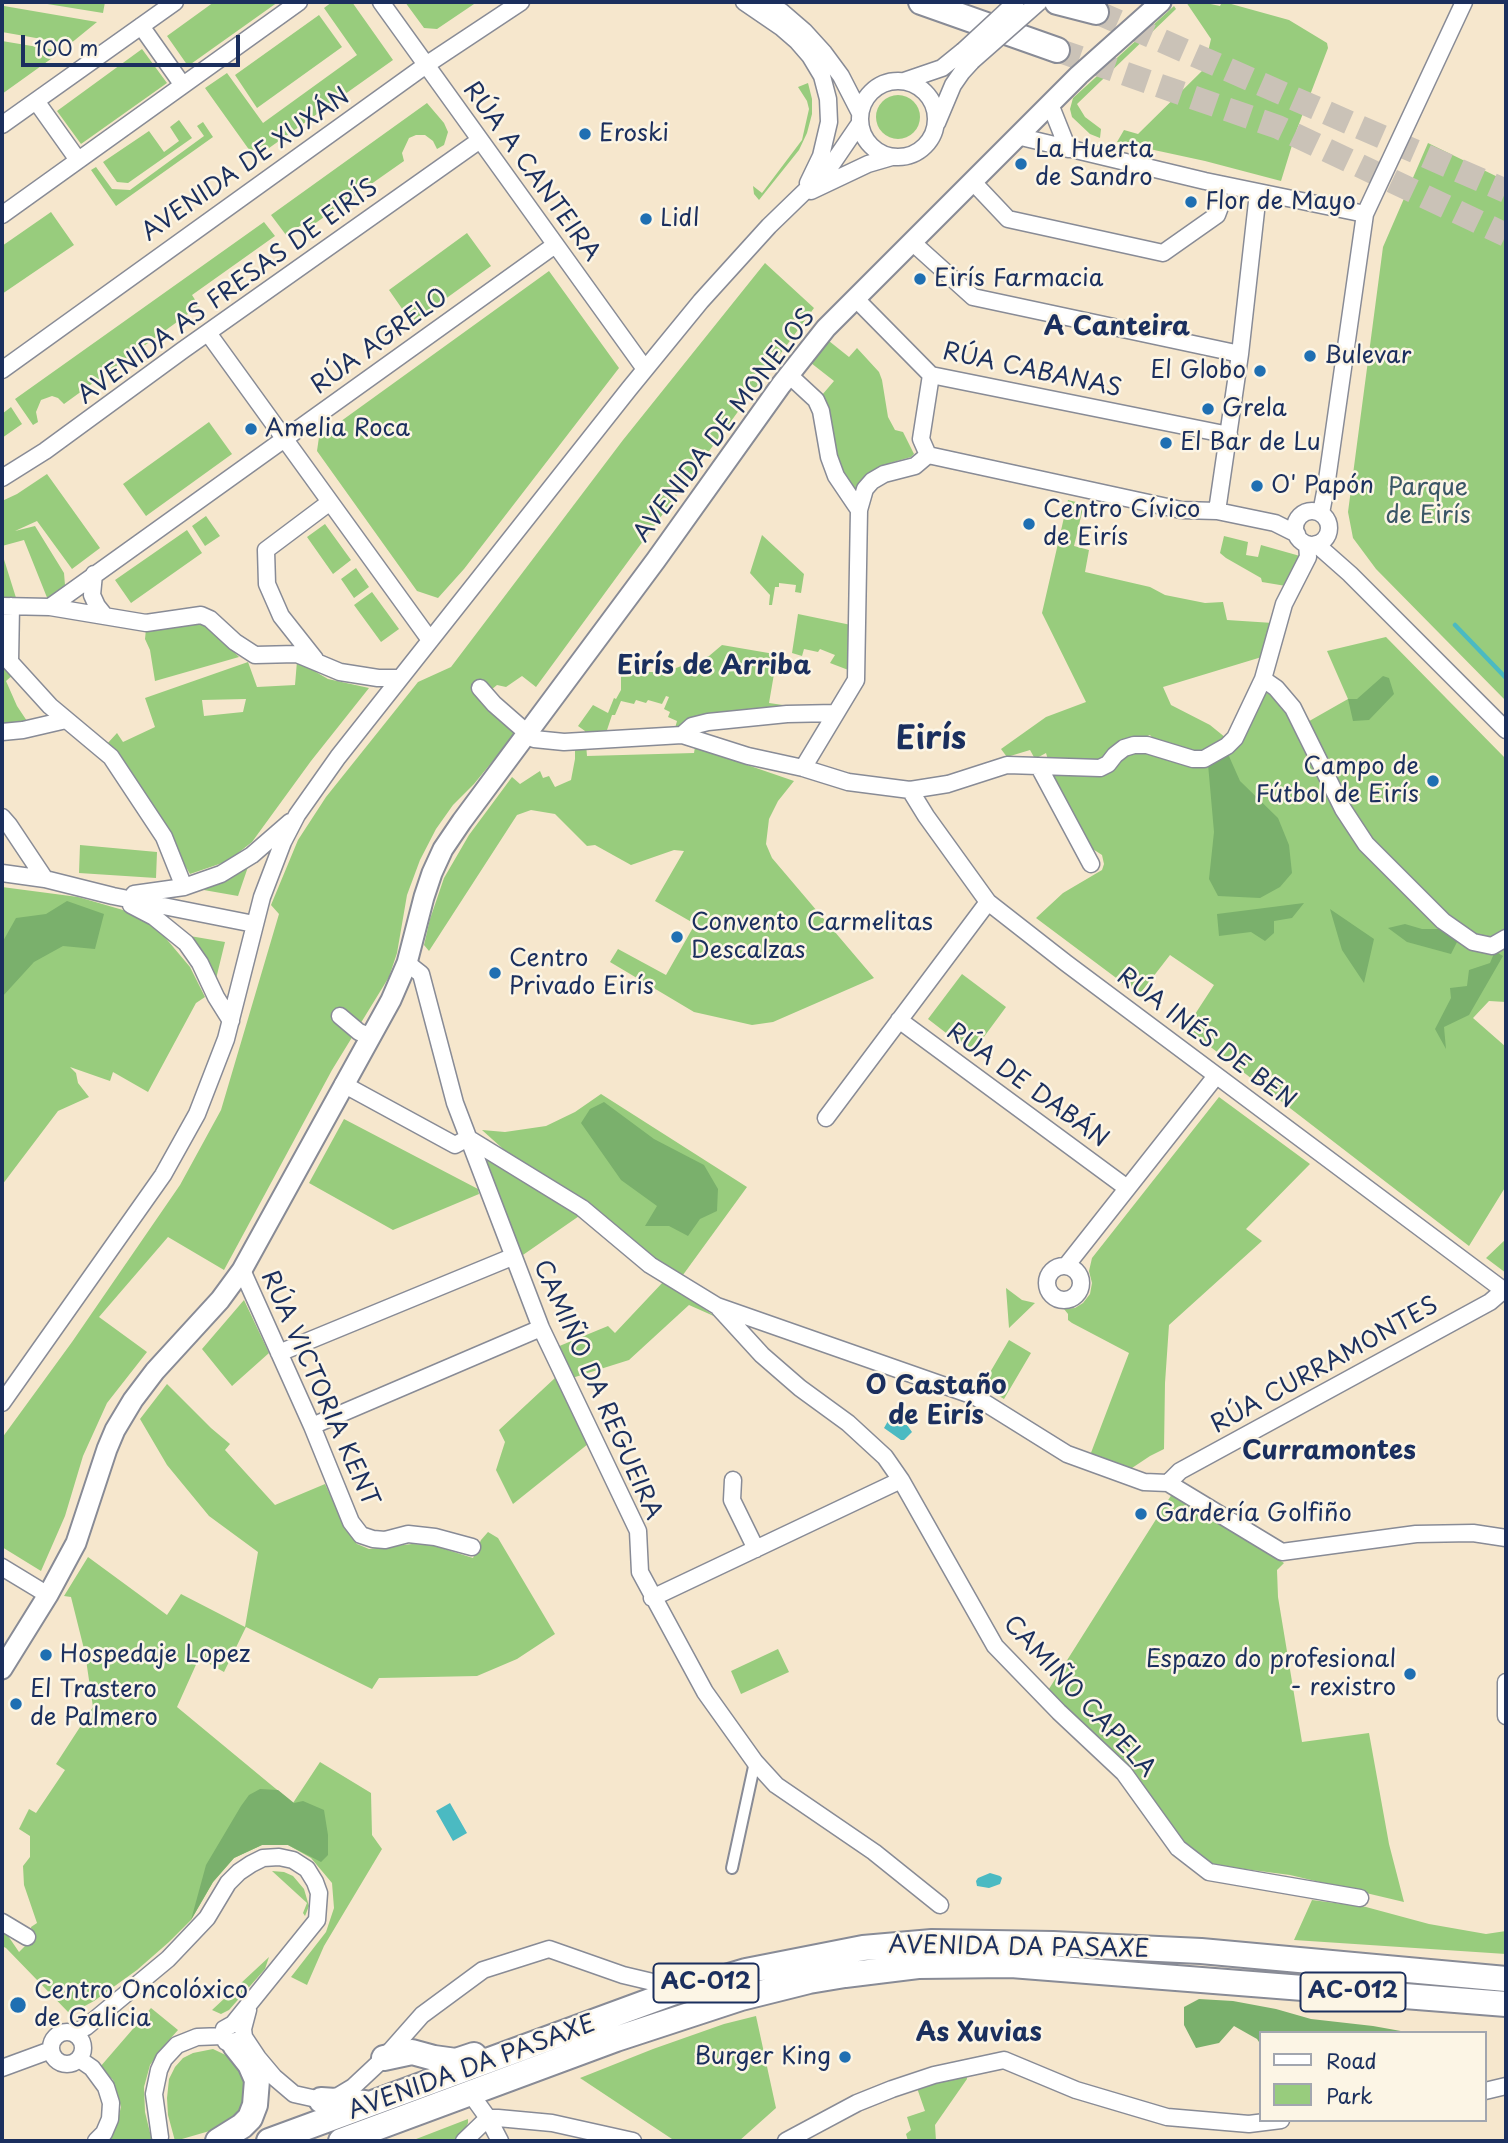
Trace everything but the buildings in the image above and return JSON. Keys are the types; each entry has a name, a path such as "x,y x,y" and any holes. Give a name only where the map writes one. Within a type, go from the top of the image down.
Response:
{"main road":[{"path":"921,2 1057,50"},
{"path":"1057,2 1096,12"},
{"path":"384,2058 412,2052 456,2061 662,1984 757,1956 870,1936 965,1931 1026,1933 1053,1944"},
{"name":"AVENIDA DA PASAXE","path":"269,2141 338,2110 376,2103 672,1993 746,1971 863,1948 932,1942 1201,1951 1506,1979"},
{"name":"AVENIDA DA PASAXE","path":"338,2110 470,2093 616,2039 741,1998 809,1981 918,1966 1011,1965 1506,2004"},
{"path":"218,2141 242,2126 250,2118 255,2105 257,2080 236,2034"}],"street":[{"path":"2,125 175,2"},
{"path":"2,215 299,2"},
{"name":"RÚA A CANTEIRA","path":"381,2 645,369"},
{"name":"AVENIDA DE XUXÁN","path":"2,370 426,65 521,2"},
{"path":"744,2 797,41 817,65 826,87 830,111 827,138 800,197"},
{"path":"751,2 782,12"},
{"path":"765,2 782,12 804,31 824,53 842,76 867,142 882,154 892,157"},
{"path":"800,197 867,164 892,157 904,157 925,146 968,56 1016,2"},
{"path":"2,1403 163,1175 197,1114 226,1039 254,924 272,870 297,816 338,757 645,369 710,291 769,226 830,167 860,118 864,102 871,92 880,85 904,81 968,56 1039,2"},
{"name":"AVENIDA DE MONELOS","path":"1138,22 1154,2"},
{"name":"AVENIDA DE MONELOS","path":"2,1669 76,1544 107,1448 133,1400 174,1349 220,1300 242,1270 391,1000 407,963 424,897 443,849 789,375 827,328 1017,136 1161,2"},
{"path":"480,688 534,739 564,742 682,735 748,756 803,768 848,782 911,790 948,784 1007,765 1100,768 1124,748 1134,745 1147,745 1193,759 1205,759 1227,746 1234,738 1263,679 1284,604 1308,557 1311,529 1326,487 1365,214 1464,2"},
{"path":"141,26 182,84"},
{"path":"904,81 925,92 936,113 936,125"},
{"path":"36,100 78,160"},
{"path":"1050,104 1068,149"},
{"path":"1017,136 1213,183 1365,214"},
{"name":"AVENIDA AS FRESAS DE EIRÍS","path":"2,478 45,451 480,140"},
{"path":"973,182 1008,219 1163,253 1217,215 1220,199 1213,183"},
{"path":"1217,511 1240,354 1258,192"},
{"path":"912,242 973,297 1240,354"},
{"name":"RÚA AGRELO","path":"50,607 555,244"},
{"name":"RÚA CABANAS","path":"855,298 931,375 1229,435"},
{"path":"208,333 430,640"},
{"path":"789,375 816,400 836,476 859,510"},
{"path":"928,455 921,439 931,375"},
{"path":"803,768 856,680 859,510 865,489 884,474 915,466 928,455"},
{"path":"928,455 1181,510 1217,511 1311,529 1350,574 1506,730"},
{"path":"316,661 281,616 267,584 266,550 330,502"},
{"path":"94,575 92,595 105,616"},
{"path":"184,887 164,837 111,757 50,706 10,662 6,606 50,607 146,623 201,615 210,619 235,642 255,655 297,654 340,672 400,678"},
{"path":"409,612 432,617 454,612"},
{"path":"1263,679 1276,688 1293,708 1343,809 1366,844 1443,921 1473,942 1492,946 1506,938"},
{"path":"682,735 692,726 708,722 787,714 835,713"},
{"path":"2,732 66,720"},
{"path":"1039,767 1091,864"},
{"name":"RÚA INÉS DE BEN","path":"911,790 926,816 988,902 1505,1291"},
{"path":"113,896 184,887 221,874 252,855 297,816"},
{"path":"2,817 45,879"},
{"path":"2,873 45,879 113,896 254,924"},
{"path":"113,896 154,917 186,943 200,963 231,1021"},
{"path":"825,1118 988,902"},
{"name":"CAMIÑO DA REGUEIRA","path":"407,963 421,974 455,1103 512,1257 541,1328 638,1531 640,1572 705,1692 755,1762 776,1786 874,1852 940,1905"},
{"path":"340,1016 359,1032 370,1036"},
{"name":"RÚA DE DABÁN","path":"899,1020 1127,1188"},
{"path":"1066,1266 1216,1076"},
{"path":"343,1084 455,1145 468,1138 582,1208 650,1265 717,1306 974,1395 1067,1454 1144,1482 1168,1483 1282,1552 1416,1534 1473,1533 1506,1538"},
{"path":"279,1353 512,1257"},
{"name":"RÚA VICTORIA KENT","path":"242,1270 312,1426 351,1522 361,1535 385,1539 408,1534 435,1537 472,1547"},
{"name":"RÚA CURRAMONTES","path":"1168,1483 1180,1471 1490,1302 1505,1291"},
{"name":"CAMIÑO CAPELA","path":"717,1306 762,1355 800,1388 848,1423 885,1457 901,1480 995,1646 1059,1712 1124,1773 1178,1848 1209,1872 1360,1898"},
{"path":"312,1426 541,1328"},
{"path":"733,1480 732,1500 756,1549"},
{"path":"652,1598 901,1480"},
{"path":"2,1567 48,1595"},
{"path":"1506,1682 1506,1716"},
{"path":"733,1868 755,1762"},
{"path":"74,2033 86,2027 168,1959 208,1918 228,1883 239,1872 263,1858 279,1857 293,1860 307,1869 319,1893 317,1920 251,2001 236,2034 197,2037 177,2045 164,2059 154,2094 160,2137"},
{"path":"2,1922 27,1937"},
{"name":"AVENIDA DA PASAXE","path":"236,2034 274,2077 294,2094 338,2110 422,2015 483,1970 549,1949 623,1975 662,1984"},
{"path":"62,2032 74,2033 80,2037 83,2052 79,2059 71,2064 63,2064 54,2057 51,2050 52,2041 62,2032"},
{"path":"2,2068 51,2050"},
{"path":"79,2059 92,2068 106,2087 111,2104 110,2119 104,2133 96,2141"},
{"path":"786,2141 857,2103 892,2089 934,2075 1004,2060 1076,2090 1167,2117 1249,2124 1265,2122"},
{"path":"1487,2091 1506,2086"},
{"name":"AVENIDA DA PASAXE","path":"470,2093 500,2141"},
{"path":"464,2141 488,2118 522,2119 633,2141"}],"green space":[{"path":"35,2 105,2 103,13"},
{"path":"214,2 278,2 188,66 167,36"},
{"path":"332,2 352,2 393,60 255,158 205,88 227,73 263,123 357,55 324,8"},
{"path":"405,2 477,2 437,29 424,28"},
{"path":"1186,2 1220,6 1224,2 1289,20 1327,43 1328,48 1297,129 1281,181 1117,142 1124,130 1138,134 1204,69 1211,39"},
{"path":"4,6 97,22 70,44 2,32"},
{"path":"1174,6 1176,9 1077,104 1085,117 1101,129 1100,138 1090,134 1072,117 1070,109 1073,98"},
{"path":"319,15 342,47 257,108 235,75"},
{"path":"2,41 62,51 2,94"},
{"path":"142,49 167,83 81,144 57,111"},
{"path":"808,83 812,114 807,133 799,150 759,200 754,194 753,186 762,193 802,140 809,109 798,87"},
{"path":"898,95 913,102 920,117 913,132 898,139 883,132 876,117 883,102"},
{"path":"427,103 448,132 444,145 437,149 433,141 425,135 409,138 402,153 404,161 307,229 303,224 286,235 271,215"},
{"path":"179,120 192,138 128,183 117,182 103,162 149,131 164,152 179,141 170,127"},
{"path":"203,122 213,137 116,206 91,170 96,167 112,189 130,190 204,136 197,126"},
{"name":"Parque de Eirís","path":"1428,143 1506,181 1506,701 1376,569 1353,538 1348,512 1383,247"},
{"path":"51,212 74,245 2,294 2,246"},
{"path":"264,222 275,236 192,295 199,306 64,404 52,396 41,400 36,412 38,422 33,425 15,399"},
{"path":"467,233 491,266 412,323 389,290"},
{"path":"765,263 814,308 536,687 522,676 506,687 497,685 491,690 518,730 474,784 453,805 436,829 420,860 407,895 397,953 389,977 332,1070 224,1270 168,1237 99,1317 147,1352 107,1403 83,1456 65,1516 41,1571 2,1547 2,1438 180,1185 221,1110 279,914 271,905 298,840 326,797 418,682 451,667 623,440"},
{"path":"549,271 619,368 464,569 438,598 417,591 317,451 319,437"},
{"path":"829,341 849,357 857,348 879,372 888,417 895,430 903,432 914,454 878,469 854,491 836,460 822,395 834,381 811,363"},
{"path":"11,407 22,424 2,438 2,414"},
{"path":"209,422 232,454 146,516 123,484"},
{"path":"47,474 100,548 72,569 37,521 15,531 35,526 64,573 65,585 48,600 24,540 2,546 2,501"},
{"path":"1068,500 1084,504 1074,546 1089,550 1085,572 1150,587 1165,595 1205,603 1223,602 1227,620 1273,623 1265,656 1163,687 1171,705 1210,725 1226,738 1202,753 1196,754 1155,741 1150,735 1107,752 1106,757 1097,762 1049,763 1046,753 1035,759 1030,750 1007,757 1001,749 1046,717 1086,702 1042,613"},
{"path":"206,516 220,536 205,546 192,526"},
{"path":"325,524 351,560 333,574 307,537"},
{"path":"187,530 202,553 131,603 115,580"},
{"path":"762,535 804,574 801,593 795,592 796,585 779,583 779,587 775,587 772,605 769,605 770,595 750,573"},
{"path":"1224,536 1248,542 1246,555 1258,557 1261,545 1300,556 1286,586 1262,582 1261,578 1226,558 1220,553"},
{"path":"2,553 17,601 2,601"},
{"path":"356,568 369,587 354,598 341,579"},
{"path":"372,592 399,629 381,642 354,605"},
{"path":"798,614 851,625 851,671 830,663 835,655 820,649 818,652 804,649 802,656 792,653"},
{"path":"204,622 239,657 155,681 150,650 145,639 146,629"},
{"path":"1386,637 1506,759 1506,1002 1489,1001 1473,1018 1506,1047 1506,1186 1469,1246 1186,1028 1214,985 1170,955 1139,995 1036,918 1063,893 1102,870 1104,864 1102,855 1085,844 1051,773 1139,750 1208,764 1240,745 1265,693 1275,694 1297,728 1348,699 1327,651"},
{"path":"722,645 786,656 786,660 772,658 770,669 788,673 774,674 769,703 783,705 783,710 674,732 677,721 668,717 670,712 664,709 669,697 666,696 662,704 648,700 646,703 636,700 634,704 621,701 615,715 612,715 606,733 585,734 578,726 593,705 608,713 614,698 616,699 621,690 621,675 665,672 709,656"},
{"path":"2,657 14,674 6,681 27,721 2,724"},
{"path":"297,661 328,679 369,688 252,842 228,861 190,874 159,821 106,745 117,733 123,742 155,727 145,698 248,662 257,687 295,685","holes":["246,699 243,712 204,716 202,700"]},
{"path":"1383,676 1389,678 1394,694 1369,720 1353,721 1348,699 1357,699"},
{"path":"586,744 587,756 694,753 695,747 794,781 778,801 769,819 766,844 772,858 874,978 773,1022 752,1025 694,1012 610,962 618,949 666,975 695,924 655,901 684,851 674,850 631,865 595,845 587,846 555,814 531,810 517,815 429,951 424,945 444,878 469,835 512,777 520,784 540,771 543,778 549,776 555,787 571,780 575,746"},
{"path":"1228,754 1240,781 1278,818 1289,845 1292,873 1280,887 1260,898 1218,896 1209,879 1214,832 1208,764"},
{"path":"80,845 157,852 156,878 79,873"},
{"path":"249,864 238,896 198,889"},
{"path":"2,887 78,897 123,910 158,929 190,967 205,997 196,1003 148,1092 113,1072 110,1081 70,1067 89,1097 58,1111 2,1185"},
{"path":"67,901 104,914 95,949 63,946 34,962 2,997 2,943 16,918 46,914"},
{"path":"1304,903 1292,918 1274,921 1274,933 1265,941 1251,932 1219,936 1217,914"},
{"path":"1330,909 1374,939 1364,983 1342,950"},
{"path":"1405,924 1422,929 1444,929 1457,942 1451,954 1407,942 1388,928"},
{"path":"184,935 225,942 215,983"},
{"path":"1495,951 1503,956 1469,1015 1444,1027 1446,1049 1435,1029 1451,998 1450,988 1467,986 1469,970 1490,963"},
{"path":"962,974 1006,1007 972,1053 928,1019"},
{"path":"601,1094 747,1187 680,1279 512,1157 482,1130 505,1132 546,1126 575,1112"},
{"path":"1219,1097 1310,1164 1246,1229 1262,1241 1169,1325 1164,1449 1126,1472 1089,1458 1129,1353 1072,1323 1064,1309 1075,1308 1090,1294 1092,1283 1089,1271 1092,1258"},
{"path":"604,1102 654,1139 704,1165 718,1189 717,1211 700,1219 688,1236 669,1226 645,1226 657,1206 621,1180 581,1123 590,1109"},
{"path":"344,1119 478,1189 479,1194 393,1230 309,1183"},
{"path":"482,1154 582,1214 520,1257"},
{"path":"1506,1239 1506,1273 1486,1258"},
{"path":"664,1281 716,1317 689,1305 629,1360 572,1378 557,1347 608,1326 615,1333"},
{"path":"1006,1288 1022,1300 1035,1303 1009,1328"},
{"path":"244,1300 269,1353 232,1386 202,1349"},
{"path":"1009,1340 1031,1353 1004,1399 982,1386"},
{"path":"555,1378 588,1444 513,1504 496,1470 505,1442 499,1430"},
{"path":"167,1384 230,1444 225,1450 275,1505 325,1484 348,1532 357,1544 369,1549 412,1544 432,1545 473,1558 488,1532 498,1538 555,1634 517,1659 477,1676 379,1678 372,1689 246,1627 224,1672 199,1658 177,1707 293,1803 320,1762 371,1793 372,1835 382,1849 324,1946 307,1985 291,1977 326,1932 334,1908 332,1883 311,1858 288,1845 262,1845 234,1858 213,1882 191,1920 169,1942 137,1970 94,2001 70,2014 2,1946 2,1927 19,1952 33,1938 31,1927 37,1923 24,1885 23,1866 30,1857 30,1836 19,1829 29,1809 36,1813 65,1770 56,1764 93,1707 85,1653 71,1597 64,1596 88,1557 167,1615 181,1594 245,1627 258,1552 209,1516 167,1465 140,1419"},
{"path":"1172,1494 1284,1563 1277,1570 1278,1597 1302,1742 1369,1733 1389,1844 1404,1902 1290,1875 1206,1864 1176,1835 1047,1692"},
{"path":"778,1649 789,1672 741,1694 731,1671"},
{"path":"260,1789 278,1790 294,1803 303,1801 324,1810 328,1855 321,1862 288,1845 262,1845 234,1858 213,1882 191,1920 206,1865 241,1806 249,1795"},
{"path":"272,1871 293,1876 304,1889 309,1906 305,1916 303,1913 307,1903"},
{"path":"1312,1900 1366,1907 1429,1924 1486,1934 1506,1931 1506,1954 1294,1940"},
{"path":"269,1957 265,1969 229,2010 221,2014 212,2010"},
{"path":"1199,1999 1233,2001 1311,2019 1401,2031 1260,2031 1260,2044 1234,2026 1219,2043 1196,2048 1184,2025 1184,2007"},
{"path":"151,2008 178,2030 150,2065 144,2087 145,2112 152,2141 107,2141 116,2127 121,2107 113,2080 100,2067"},
{"path":"756,2016 776,2108 739,2141 675,2141 580,2078 653,2049 724,2024"},
{"path":"213,2049 236,2060 246,2082 246,2097 240,2111 229,2121 213,2130 175,2141 168,2115 169,2079 183,2058"},
{"path":"966,2072 967,2079 935,2125 936,2141 908,2141 906,2134 911,2130 907,2117 925,2111 917,2088"},
{"path":"468,2119 462,2136 455,2141 411,2141"}],"water":[{"path":"896,1418 912,1432 904,1440 884,1428 888,1421"},
{"path":"450,1803 467,1833 453,1841 436,1811"},
{"path":"990,1873 1002,1878 1000,1884 989,1888 977,1886 978,1878"}],"waterway":[{"path":"1455,625 1506,678"}],"tunnel":[{"path":"1096,12 1506,191"},
{"path":"1057,50 1278,127 1506,235"}],"place":[{"name":"Eroski","path":"585,134"},
{"name":"La Huerta de Sandro","path":"1021,164"},
{"name":"Flor de Mayo","path":"1191,202"},
{"name":"Lidl","path":"646,219"},
{"name":"Eirís Farmacia","path":"920,279"},
{"name":"Bulevar","path":"1310,356"},
{"name":"El Globo","path":"1260,371"},
{"name":"Grela","path":"1208,409"},
{"name":"Amelia Roca","path":"251,429"},
{"name":"El Bar de Lu","path":"1166,443"},
{"name":"O' Papón","path":"1257,486"},
{"name":"Centro Cívico de Eirís","path":"1029,524"},
{"name":"Campo de Fútbol de Eirís","path":"1433,781"},
{"name":"Convento Carmelitas Descalzas","path":"677,937"},
{"name":"Centro Privado Eirís","path":"495,973"},
{"name":"Gardería Golfiño","path":"1141,1514"},
{"name":"Hospedaje Lopez","path":"46,1655"},
{"name":"Espazo do profesional - rexistro","path":"1410,1674"},
{"name":"El Trastero de Palmero","path":"16,1704"},
{"name":"Centro Oncolóxico de Galicia","path":"18,2005"},
{"name":"Burger King","path":"845,2057"}],"district":[{"name":"A Canteira","path":"1117,328"},
{"name":"Eirís de Arriba","path":"714,667"},
{"name":"Eirís","path":"931,740"},
{"name":"O Castaño de Eirís","path":"936,1402"},
{"name":"Curramontes","path":"1329,1452"},
{"name":"As Xuvias","path":"979,2034"}]}
